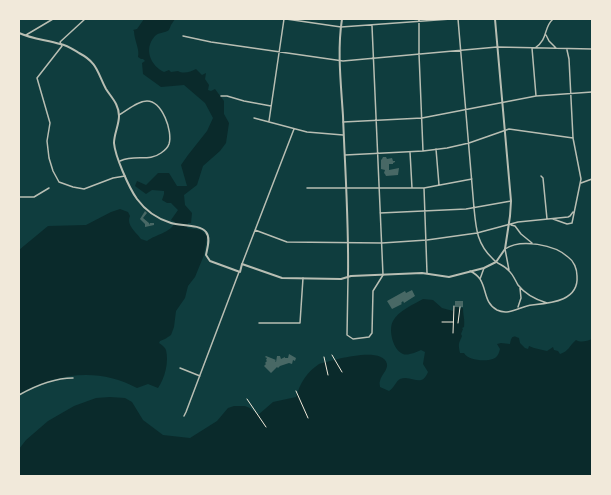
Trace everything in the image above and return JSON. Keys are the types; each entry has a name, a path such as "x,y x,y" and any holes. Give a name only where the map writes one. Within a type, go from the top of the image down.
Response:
{"street":[{"path":"25,36 53,19"},
{"path":"85,19 60,42 62,46 37,78 49,118 47,141 49,158 53,171 58,180 62,184 80,189 93,187 113,178 125,176"},
{"path":"269,121 285,19 341,27 372,26 419,20 451,19"},
{"path":"342,19 339,42 347,188 348,277 346,332 349,337 356,339 371,336 373,291 383,275 372,26"},
{"path":"458,19 477,233 481,244 496,262 509,270"},
{"path":"495,19 511,201 505,249 509,270 520,287 535,298 547,303"},
{"path":"535,48 540,44 546,35 547,27 553,19"},
{"path":"419,20 423,151"},
{"path":"19,33 25,36 60,44 84,56 96,67 107,90 117,104 119,115 114,141 125,176 137,200 144,207 163,220 174,224 202,228 208,235 206,255 208,259 240,272"},
{"path":"546,35 547,39 556,48"},
{"path":"183,36 212,42 340,61 497,47 556,48 567,50 592,49"},
{"path":"532,48 536,96"},
{"path":"552,218 567,224 570,224 573,221 573,212 581,183 573,138 569,59 567,50"},
{"path":"343,122 422,118 536,96 592,92"},
{"path":"221,96 271,106"},
{"path":"119,115 138,103 146,101 152,102 160,109 166,120 170,140 168,147 156,157 133,157 120,161"},
{"path":"254,118 307,132 344,135"},
{"path":"184,416 294,129"},
{"path":"345,155 410,152 436,149 469,143 509,129 573,138"},
{"path":"436,149 439,185"},
{"path":"410,152 412,188"},
{"path":"541,176 543,178 547,219"},
{"path":"307,188 424,188 472,179"},
{"path":"581,183 592,179"},
{"path":"19,197 34,197 49,188"},
{"path":"424,188 427,273"},
{"path":"380,213 474,208 511,201"},
{"path":"256,230 287,242 382,243 427,240 477,233 518,222 570,216 573,212"},
{"path":"509,224 515,226 521,234 532,243"},
{"path":"242,264 282,278 341,279 348,277 427,273 449,276 484,268 496,262 505,249 513,244 532,243 557,250 566,255 573,262 577,272 577,280 572,293 561,300 528,305 508,312 503,312 496,309 487,300 480,279 470,272"},
{"path":"480,279 484,268"},
{"path":"259,323 300,323 303,278"},
{"path":"518,308 521,298 520,287"},
{"path":"180,368 200,376"},
{"path":"19,395 48,382 73,378"}],"path":[{"path":"453,333 454,306"},
{"path":"458,323 460,307"},
{"path":"442,322 453,322"},
{"path":"332,355 342,372"},
{"path":"324,357 328,375"},
{"path":"296,392 308,418"},
{"path":"247,399 266,427"}],"water":[{"path":"144,19 175,19 169,30 155,36 151,41 149,52 152,61 155,66 164,72 169,70 171,72 187,72 196,69 202,75 206,73 205,79 209,85 208,90 211,91 215,89 224,101 224,114 229,123 226,143 220,151 203,166 197,185 184,195 185,205 192,213 191,223 188,223 187,228 201,230 207,236 204,255 195,277 188,286 185,298 176,311 174,327 171,335 159,343 165,348 167,355 167,365 164,375 158,388 148,384 137,388 123,381 108,377 78,375 48,381 19,394 19,250 48,226 86,225 120,209 128,212 130,216 130,225 141,239 147,241 170,229 175,222 171,220 178,210 171,203 167,203 162,200 164,191 152,190 146,194 135,186 137,181 146,185 158,173 169,173 177,186 187,186 181,165 207,131 213,118 205,103 184,85 161,87 143,74 142,63 145,61 138,57 133,30 137,29"},
{"path":"423,299 433,300 442,308 453,311 453,307 463,308 464,327 462,328 462,336 459,343 460,353 464,353 466,356 474,359 483,360 495,358 500,349 497,344 510,344 511,338 513,337 519,338 520,343 525,348 528,349 529,346 547,351 553,347 554,350 558,351 560,354 567,350 576,340 582,342 592,339 592,476 19,476 19,449 26,440 48,421 74,406 96,398 125,398 132,402 143,420 163,435 190,438 217,421 228,408 234,406 245,406 250,408 258,415 273,402 296,397 302,383 311,371 319,364 334,360 366,355 383,358 387,366 380,382 380,387 389,391 400,379 408,378 422,380 428,372 423,364 425,352 421,350 412,354 403,354 399,352 392,339 391,329 395,317 406,308"}],"building":[{"path":"383,157 386,157 387,159 392,158 393,161 395,161 393,164 389,164 389,170 399,168 398,175 386,176 384,173 385,170 381,169 381,160"},
{"path":"145,211 147,213 143,218 149,223 149,225 150,223 154,223 154,225 145,227 145,224 140,219"},
{"path":"412,290 415,296 404,303 403,301 401,303 402,304 392,309 387,301 405,291 406,293"},
{"path":"455,301 463,301 463,307 455,307"},
{"path":"289,354 296,358 295,361 293,360 292,364 289,363 278,368 277,367 271,373 264,366 267,361 266,356 276,360 276,362 277,356 280,356 281,359 285,357 288,358"}]}
